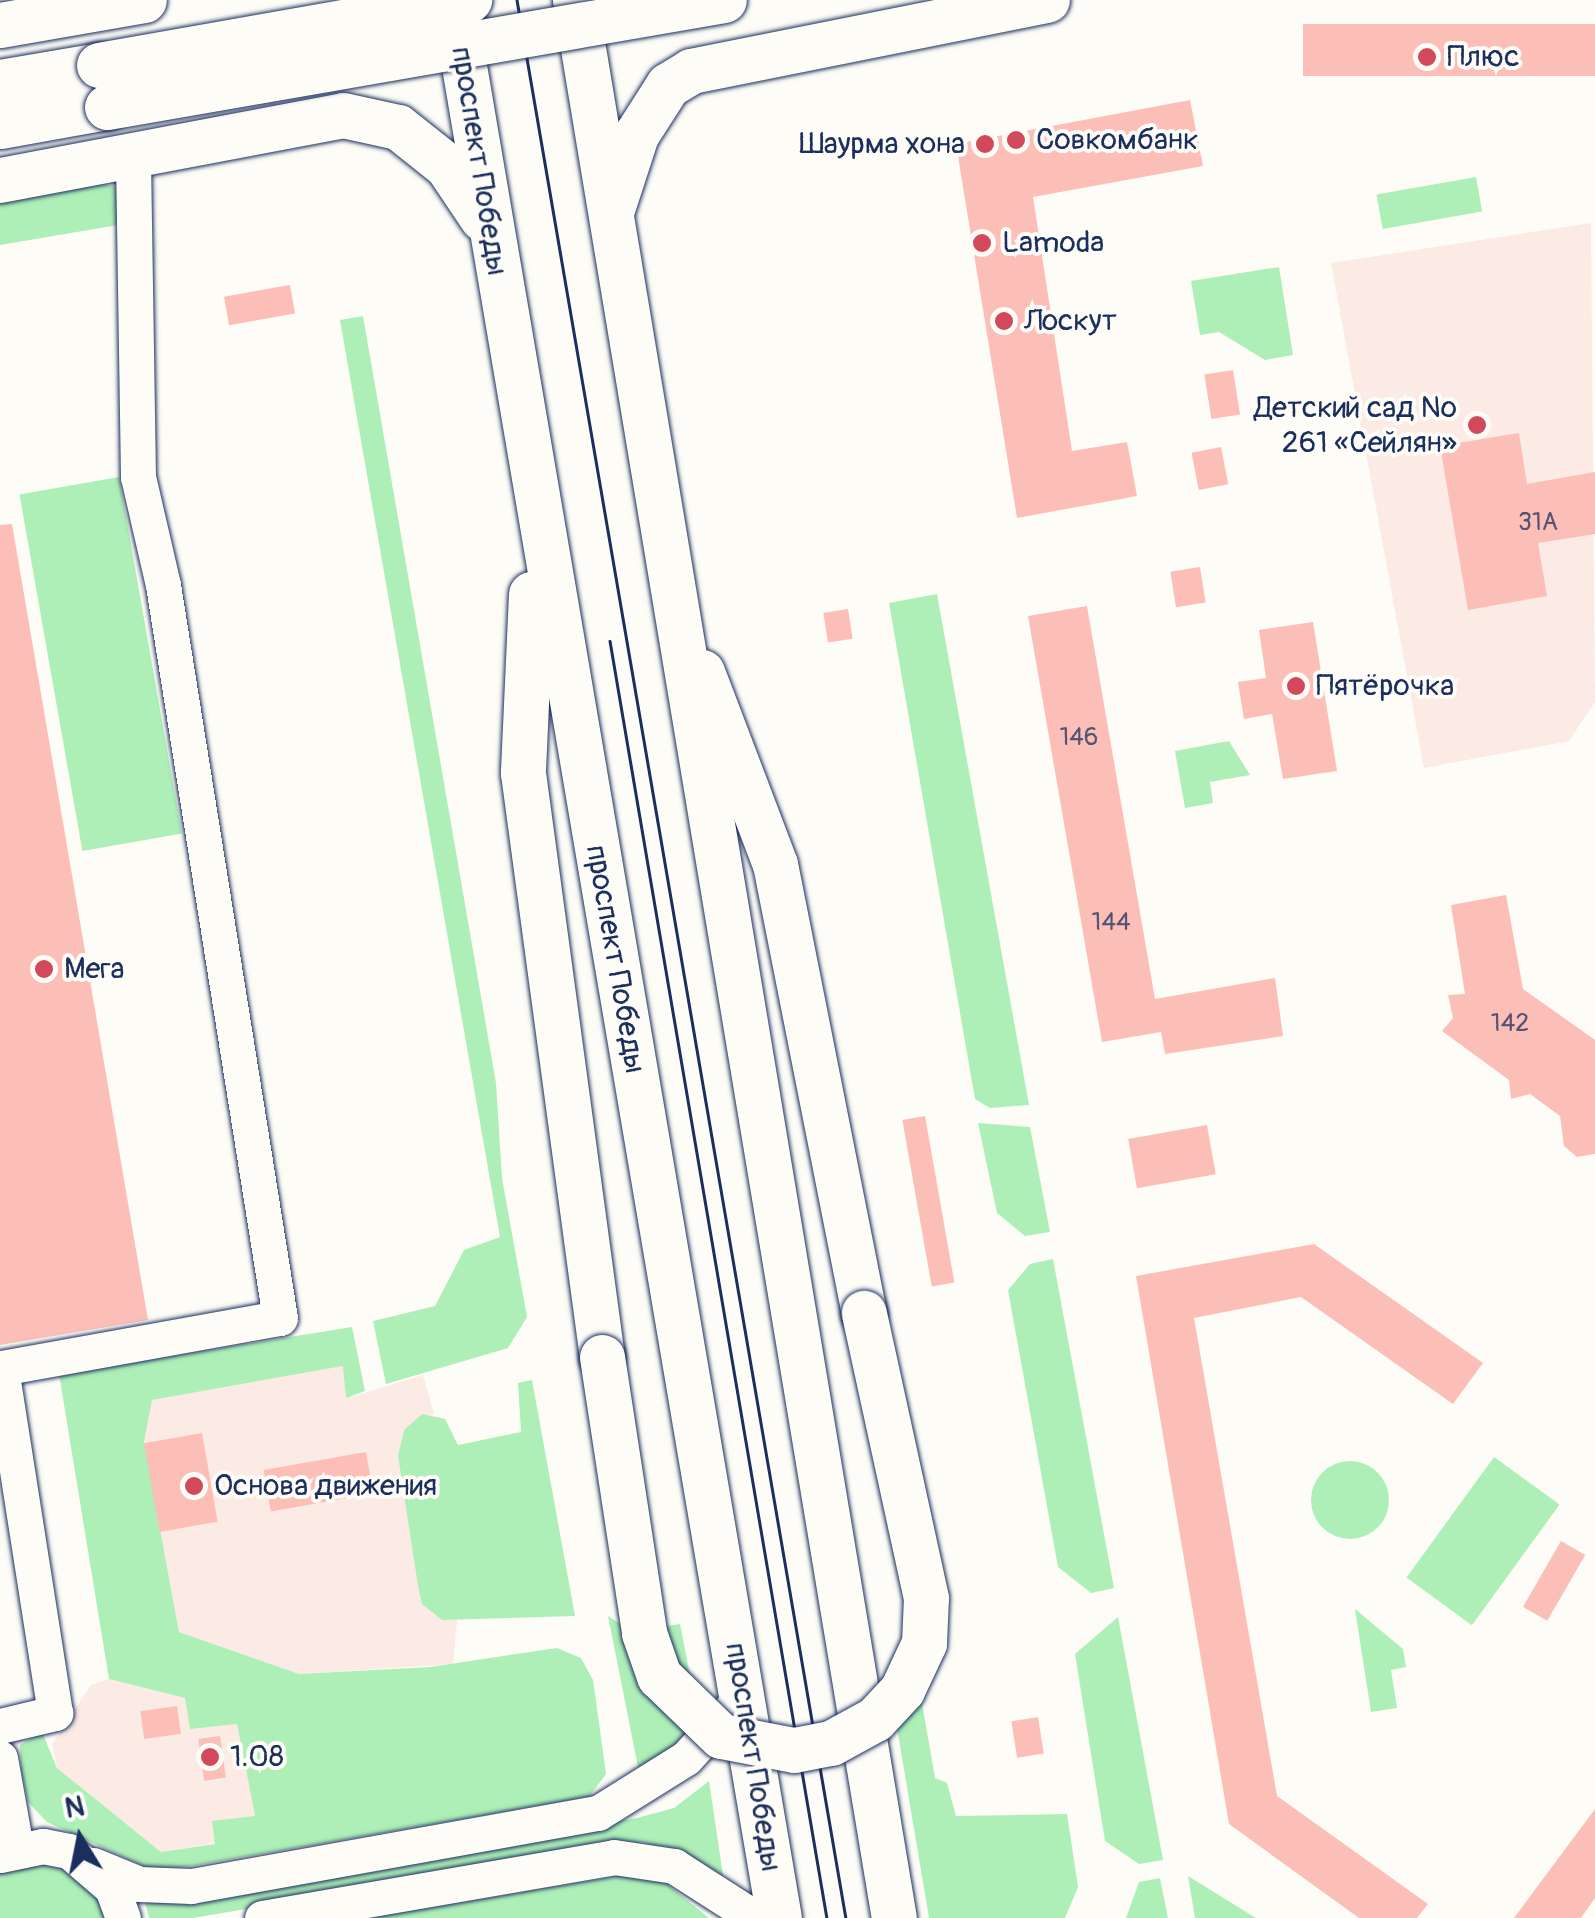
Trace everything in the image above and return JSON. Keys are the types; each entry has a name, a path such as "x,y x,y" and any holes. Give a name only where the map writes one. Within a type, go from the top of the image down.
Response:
{"main road":[{"path":"0,25 144,0"},
{"name":"проспект Победы","path":"452,0 534,507 779,1918"},
{"path":"0,126 103,86 468,0"},
{"path":"575,0 894,1918"},
{"path":"0,82 103,86 724,0"},
{"path":"610,215 636,136 668,85 691,72 1047,0"},
{"path":"0,180 343,115 398,127 447,166 491,232"},
{"path":"534,507 524,773 602,1357 644,1633 659,1676 721,1736 794,1750 831,1743 875,1719 902,1690 924,1642 926,1598 864,1313 775,864 704,677 662,541"}],"street":[{"path":"0,1726 55,1714 1,1368 280,1318 162,585 138,477 133,155"},
{"path":"0,1758 8,1852 56,1848 139,1884 191,1886 598,1813 686,1758 742,1698"},
{"path":"262,1918 614,1858 674,1866 755,1918"},
{"path":"92,1865 123,1918"}],"shaded area":[{"name":"Детский сад № 261 «Сейлян»","path":"1591,223 1595,702 1569,741 1424,768 1331,263"},
{"path":"343,1366 351,1397 423,1375 434,1414 404,1430 398,1456 418,1586 442,1620 457,1620 453,1664 299,1674 179,1632 144,1442 152,1400"},
{"path":"109,1679 185,1698 237,1723 255,1816 216,1843 161,1852 57,1768 52,1744 91,1685"}],"green space":[{"path":"1476,177 1482,211 1383,229 1377,195"},
{"path":"87,182 114,186 133,209 130,223 0,245 0,197"},
{"path":"1279,267 1293,355 1265,360 1219,332 1200,335 1191,281"},
{"path":"363,316 496,1083 502,1178 527,1317 508,1348 386,1384 373,1321 435,1306 464,1250 500,1237 340,320"},
{"path":"119,477 182,834 82,851 20,495"},
{"path":"937,594 1029,1105 990,1108 975,1099 889,603"},
{"path":"1229,741 1250,775 1210,782 1213,803 1185,808 1175,751"},
{"path":"978,1123 1030,1127 1050,1232 1025,1236 997,1213"},
{"path":"1053,1259 1114,1588 1091,1593 1058,1567 1008,1290 1030,1264"},
{"path":"352,1327 365,1391 346,1398 343,1366 152,1400 144,1442 179,1632 299,1674 430,1667 557,1648 581,1658 593,1680 606,1774 589,1797 186,1867 148,1868 47,1822 28,1802 21,1770 20,1745 42,1732 57,1768 161,1852 215,1844 212,1821 255,1816 237,1724 190,1729 185,1698 109,1679 59,1374"},
{"path":"532,1380 575,1616 442,1620 422,1604 418,1586 398,1456 404,1430 422,1414 445,1419 458,1445 521,1432 518,1383"},
{"path":"1494,1457 1560,1505 1472,1625 1406,1578"},
{"path":"1342,1461 1358,1461 1383,1478 1389,1500 1383,1522 1372,1533 1358,1539 1342,1539 1317,1522 1311,1508 1311,1492 1328,1467"},
{"path":"1355,1609 1403,1649 1406,1667 1391,1670 1397,1708 1371,1712"},
{"path":"608,1616 633,1632 680,1624 693,1690 693,1727 682,1748 639,1772"},
{"path":"1118,1617 1163,1860 1139,1864 1105,1841 1075,1654"},
{"path":"919,1686 935,1778 947,1783 956,1816 1067,1814 1078,1887 1065,1918 929,1918 895,1716"},
{"path":"709,1781 724,1882 672,1850 641,1842 193,1918 149,1918 145,1901 637,1818 674,1808"},
{"path":"37,1863 69,1871 95,1892 106,1918 0,1918 0,1873"},
{"path":"631,1874 667,1884 709,1918 367,1918"},
{"path":"1188,1876 1256,1918 1195,1918"},
{"path":"1160,1878 1168,1918 1126,1918 1139,1882"}],"building":[{"path":"1303,24 1595,24 1595,76 1303,76"},
{"path":"1190,100 1203,166 1033,197 1072,451 1127,442 1137,496 1017,518 956,144"},
{"path":"290,285 295,314 229,325 224,297"},
{"path":"1233,370 1240,414 1211,419 1204,375"},
{"path":"1519,433 1527,484 1595,472 1595,534 1538,543 1547,596 1468,610 1440,446"},
{"path":"1221,447 1228,484 1199,490 1192,453"},
{"name":"Мега","path":"12,524 148,1320 0,1345 0,525"},
{"path":"1200,567 1206,603 1176,607 1170,572"},
{"path":"1087,606 1155,999 1275,978 1283,1036 1165,1054 1161,1032 1102,1042 1028,616"},
{"path":"848,609 853,639 828,643 823,613"},
{"path":"1313,622 1337,771 1283,779 1272,714 1244,719 1238,682 1266,678 1259,630"},
{"path":"1506,895 1523,989 1595,1040 1595,1154 1577,1157 1564,1146 1560,1116 1530,1094 1511,1099 1509,1080 1442,1031 1453,1018 1448,995 1465,994 1451,905"},
{"path":"925,1116 954,1282 932,1286 902,1120"},
{"path":"1207,1125 1216,1174 1137,1188 1128,1139"},
{"path":"1314,1244 1483,1363 1453,1404 1301,1297 1194,1318 1277,1796 1428,1904 1417,1918 1359,1918 1229,1824 1136,1276"},
{"path":"202,1433 218,1522 160,1532 144,1443"},
{"path":"366,1452 373,1493 271,1511 264,1470"},
{"path":"1561,1541 1585,1555 1547,1621 1523,1607"},
{"path":"177,1706 181,1734 144,1739 140,1711"},
{"path":"1038,1717 1044,1754 1017,1758 1011,1721"},
{"path":"220,1736 226,1778 204,1781 198,1739"},
{"path":"1595,1809 1595,1898 1581,1918 1514,1918"}],"tram line":[{"path":"517,0 846,1918"},
{"path":"610,641 827,1918"}],"place":[{"name":"Плюс","path":"1427,57"},
{"name":"Совкомбанк","path":"1016,140"},
{"name":"Шаурма хона","path":"985,144"},
{"name":"Lamoda","path":"982,243"},
{"name":"Лоскут","path":"1004,321"},
{"name":"Детский сад № 261 «Сейлян»","path":"1477,425"},
{"name":"Пятёрочка","path":"1296,686"},
{"name":"Мега","path":"44,969"},
{"name":"Основа движения","path":"194,1486"},
{"name":"1.08","path":"210,1757"}]}
